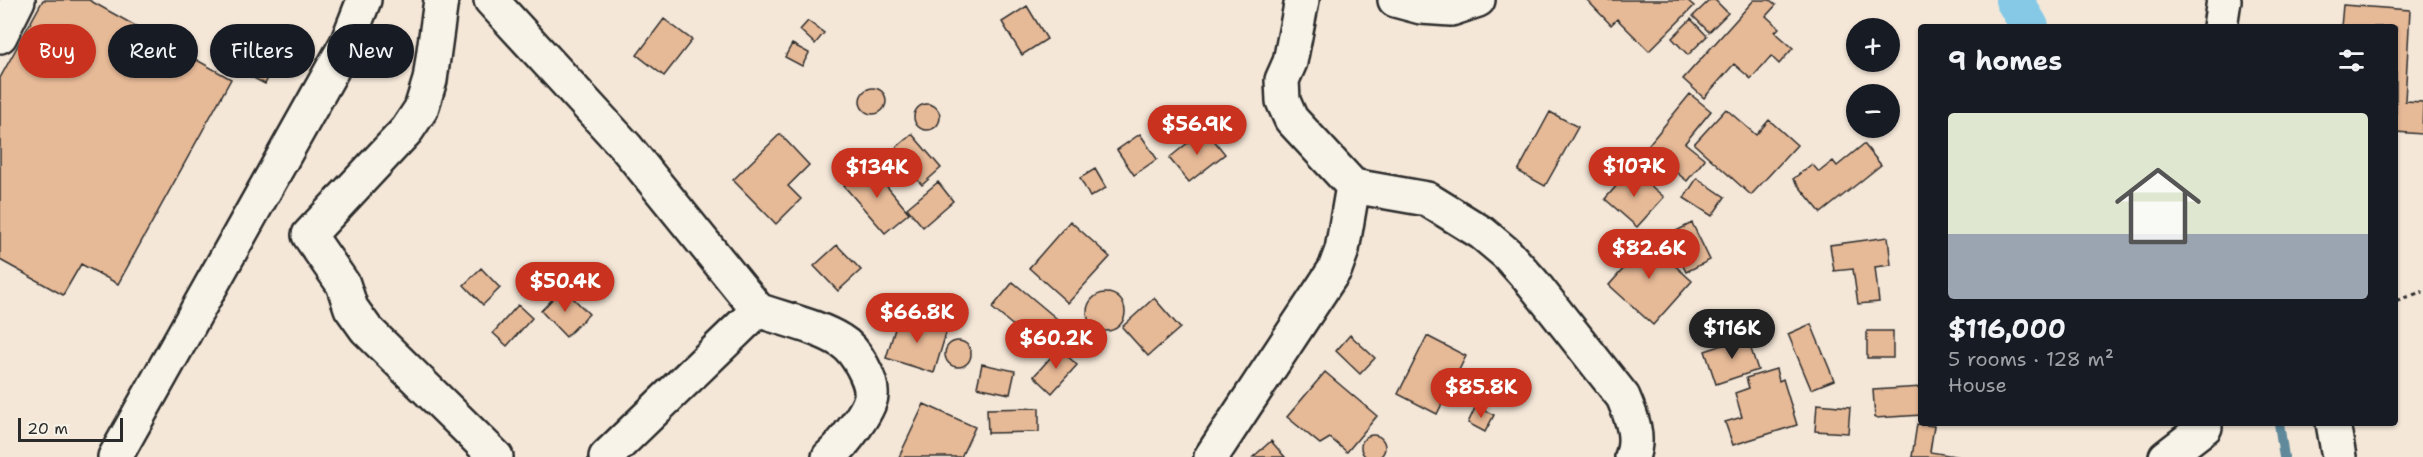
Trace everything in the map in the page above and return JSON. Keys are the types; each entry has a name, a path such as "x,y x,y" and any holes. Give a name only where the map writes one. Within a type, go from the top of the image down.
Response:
{"street":[{"path":"0,36 18,0"},
{"path":"115,457 347,43 364,0"},
{"path":"441,0 430,81 421,109 407,130 309,235 343,284 351,308 366,328 496,457"},
{"path":"492,0 626,147 758,310 828,334 843,342 858,356 867,377 871,396 856,426 829,457"},
{"path":"1302,0 1290,62 1282,80 1283,101 1291,119 1353,186 1427,199 1482,233 1507,254 1623,397 1633,421 1636,447 1632,457"},
{"path":"1395,0 1421,7 1451,9 1478,0"},
{"path":"2220,24 2224,0"},
{"path":"1211,457 1335,269 1342,250 1353,186"},
{"path":"606,457 758,310"},
{"path":"2333,426 2339,457"},
{"path":"2166,457 2207,436"}],"path":[{"path":"2398,300 2423,292"}],"building":[{"path":"43,0 89,0 132,24 108,24 108,78 198,78 198,61 210,67 210,78 231,79 118,284 81,264 63,295 0,260 0,78 18,45 18,78 96,78 96,24 30,24"},
{"path":"1587,0 1687,0 1694,6 1649,51 1617,19 1611,25"},
{"path":"1710,0 1715,0 1728,13 1709,32 1693,16"},
{"path":"1754,0 1770,0 1776,5 1766,16 1779,28 1775,32 1793,48 1779,64 1771,56 1751,79 1734,64 1704,98 1683,79"},
{"path":"2343,5 2410,10 2405,101 2423,102 2422,134 2398,132 2398,24 2341,24"},
{"path":"1027,6 1047,39 1022,55 1002,22"},
{"path":"664,19 692,40 664,76 637,55"},
{"path":"1691,19 1707,36 1688,55 1672,38"},
{"path":"808,21 824,33 815,44 800,30"},
{"path":"792,44 809,53 802,66 785,57"},
{"path":"253,78 268,78 265,84"},
{"path":"873,88 882,92 886,101 882,110 873,114 864,110 860,101 864,92"},
{"path":"1690,94 1711,111 1685,143 1705,159 1687,181 1646,148"},
{"path":"927,104 936,108 940,117 936,126 927,130 918,126 914,117 918,108"},
{"path":"1726,109 1756,135 1769,120 1797,145 1751,195 1694,144"},
{"path":"1550,112 1578,127 1545,186 1518,171"},
{"path":"1205,129 1225,154 1189,182 1169,158"},
{"path":"780,134 809,165 788,186 801,199 776,224 733,180"},
{"path":"912,134 941,168 922,185 892,151"},
{"path":"1140,134 1157,159 1134,175 1117,150"},
{"path":"1864,144 1881,165 1821,213 1793,179 1812,164 1819,172 1833,161 1837,166"},
{"path":"869,165 909,213 885,233 844,186"},
{"path":"1095,169 1106,188 1090,197 1080,178"},
{"path":"1631,169 1664,197 1637,227 1605,199"},
{"path":"1697,178 1725,197 1712,216 1684,198"},
{"path":"938,182 953,201 923,227 907,208"},
{"path":"1070,221 1110,257 1068,303 1029,268"},
{"path":"1692,223 1710,260 1686,272 1668,235"},
{"path":"1641,235 1692,281 1653,325 1609,285 1625,267 1618,261"},
{"path":"1888,237 1891,265 1875,267 1879,302 1858,304 1853,269 1834,271 1830,245"},
{"path":"837,245 861,270 838,291 814,266"},
{"path":"481,268 500,288 483,305 464,285"},
{"path":"1013,282 1062,323 1041,349 992,308"},
{"path":"563,288 589,314 566,337 541,311"},
{"path":"1106,293 1113,294 1119,299 1124,305 1124,319 1119,325 1113,330 1106,331 1099,330 1093,325 1088,319 1087,312 1088,305 1093,299 1099,294"},
{"path":"1154,298 1180,328 1148,356 1122,327"},
{"path":"518,305 532,318 507,346 493,333"},
{"path":"899,316 947,330 934,373 886,358"},
{"path":"1811,324 1834,380 1811,389 1788,334"},
{"path":"1867,331 1893,331 1893,358 1867,358"},
{"path":"1350,335 1375,358 1360,374 1336,351"},
{"path":"1427,336 1466,356 1437,414 1398,394"},
{"path":"1747,337 1758,370 1716,384 1705,351"},
{"path":"958,341 967,345 971,354 967,363 958,367 949,363 945,354 949,345"},
{"path":"1059,348 1077,365 1052,393 1034,376"},
{"path":"982,364 1015,371 1010,394 977,387"},
{"path":"1776,369 1779,381 1783,379 1797,425 1733,445 1725,422 1742,417 1735,393 1749,388 1746,378"},
{"path":"1325,372 1377,416 1347,452 1330,438 1320,444 1287,417"},
{"path":"1918,387 1918,415 1875,418 1873,390"},
{"path":"924,404 975,427 961,457 899,457"},
{"path":"1817,404 1850,407 1848,433 1815,431"},
{"path":"1476,406 1494,415 1485,432 1468,423"},
{"path":"1039,408 1039,432 988,433 987,409"},
{"path":"1917,424 1918,426 1934,426 1930,452 1961,457 1912,457"},
{"path":"1369,436 1377,436 1384,443 1384,451 1377,458 1369,458 1362,451 1362,443"},
{"path":"1271,441 1285,457 1253,457"}],"waterway":[{"path":"2014,0 2028,24"},
{"path":"2279,426 2284,457"}]}
